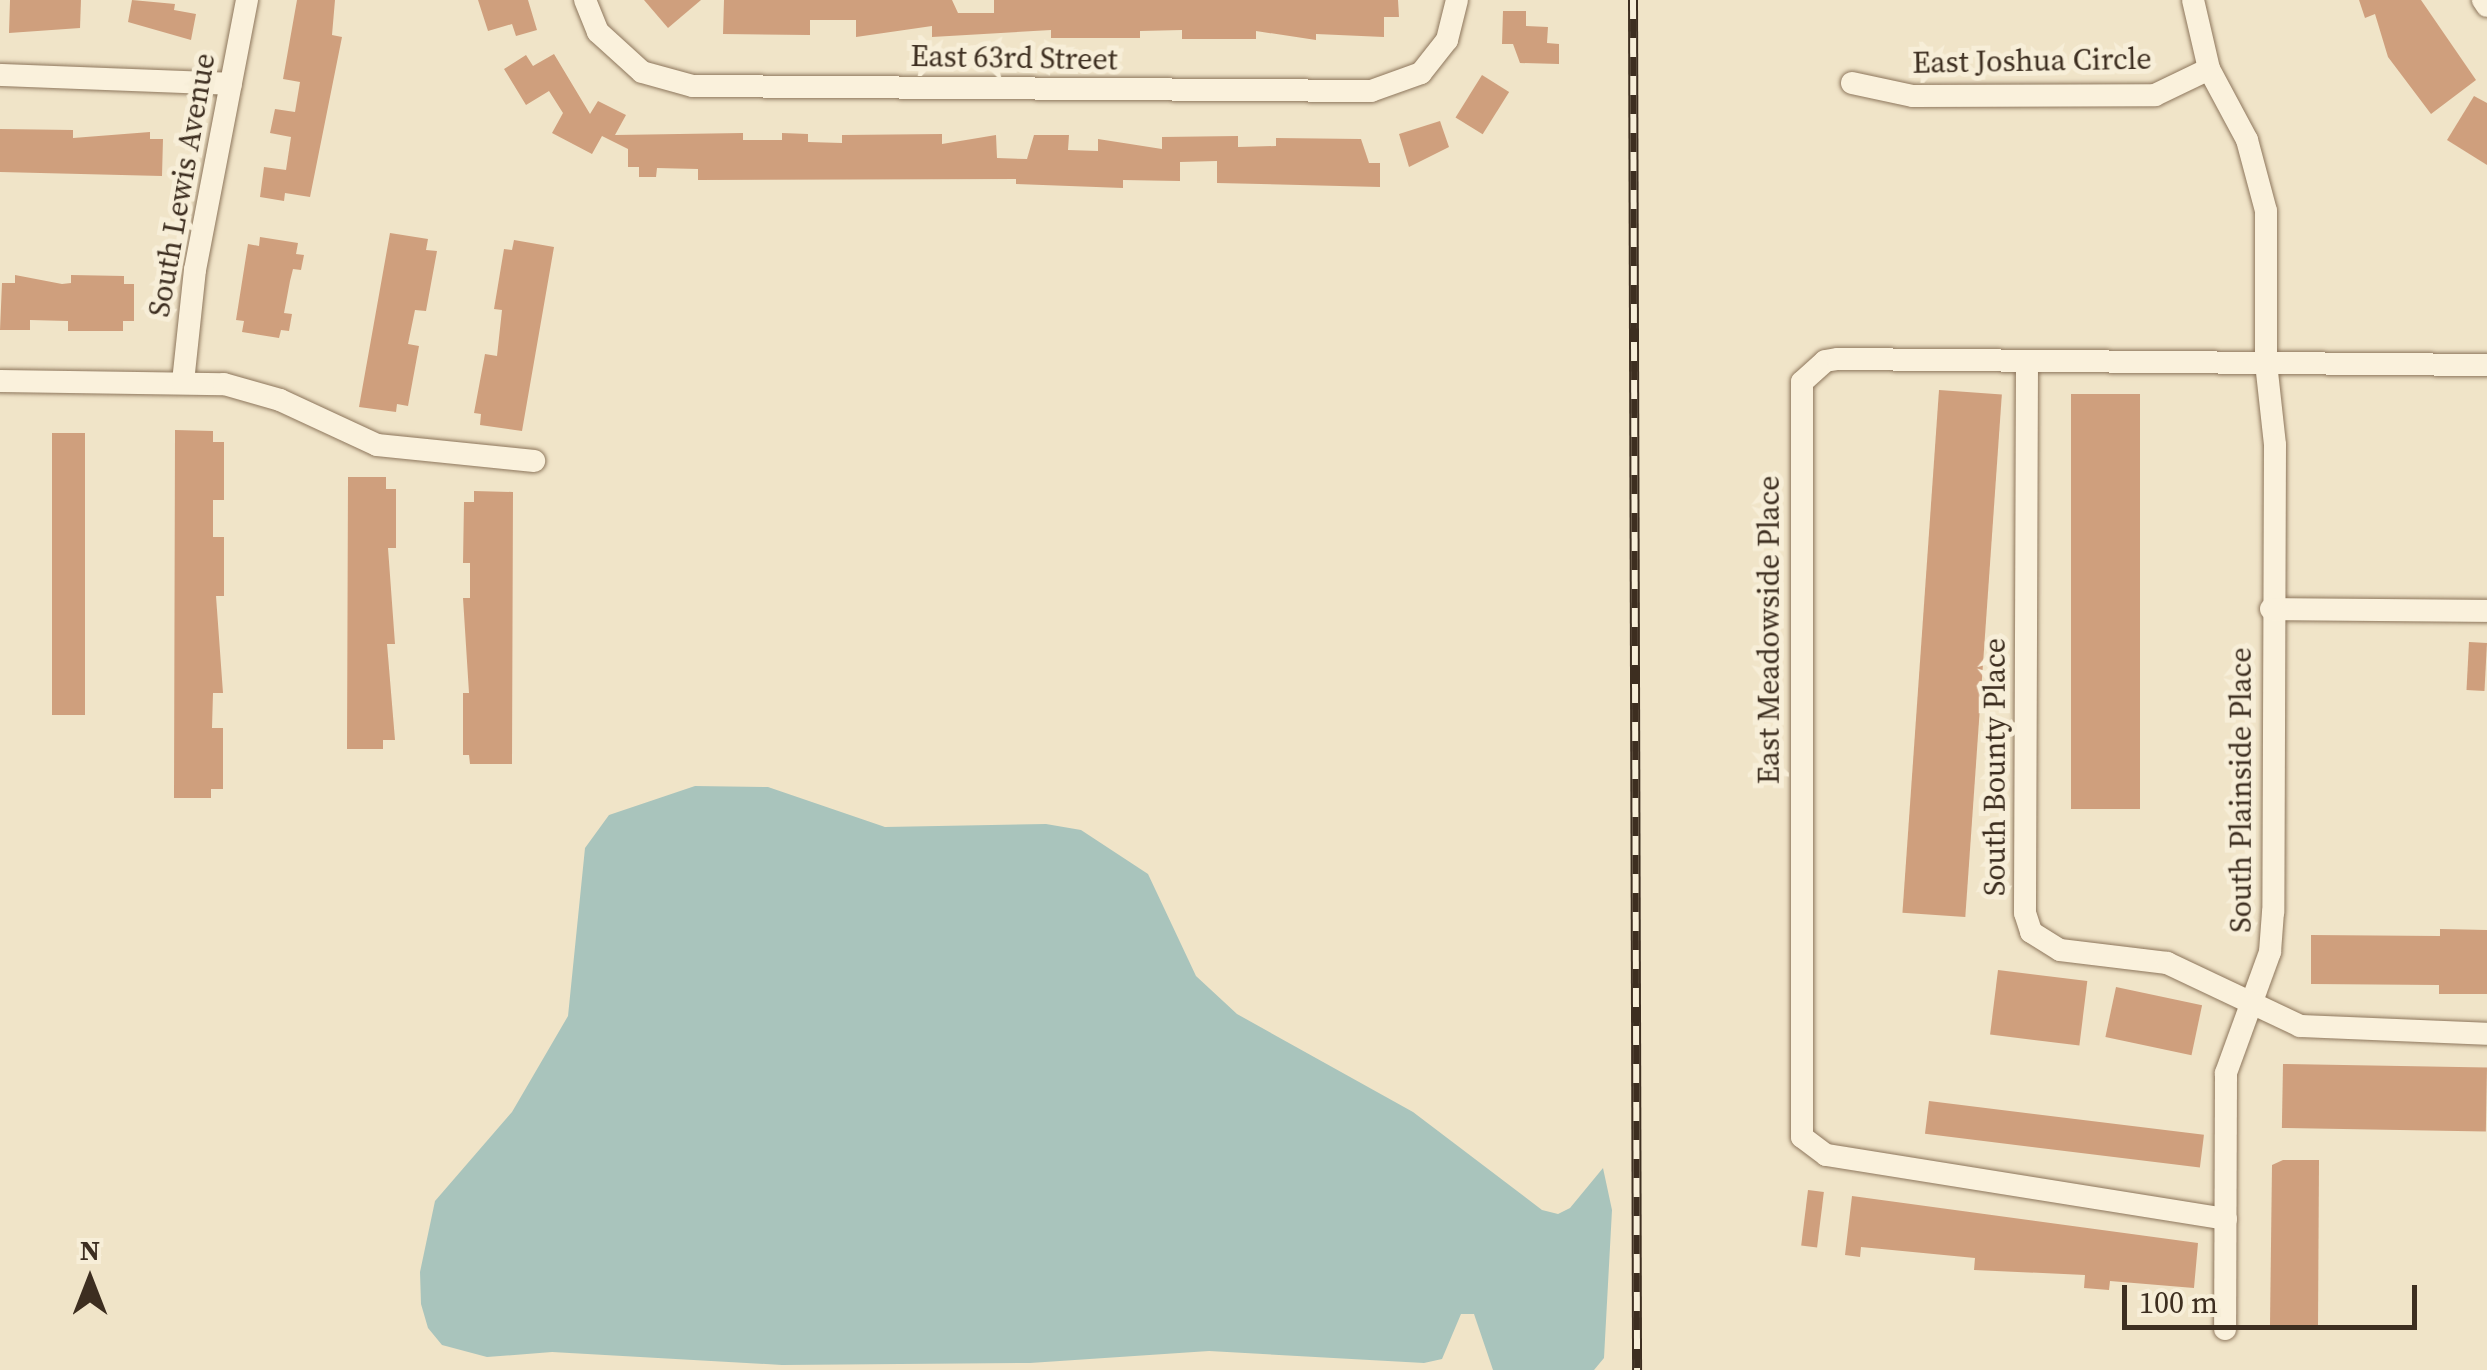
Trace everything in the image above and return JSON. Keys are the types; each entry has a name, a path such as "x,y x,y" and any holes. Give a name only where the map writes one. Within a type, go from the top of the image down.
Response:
{"street":[{"name":"South Lewis Avenue","path":"183,382 194,270 248,0"},
{"name":"East 63rd Street","path":"585,0 598,32 642,72 693,86 1371,92 1399,86 1437,56 1454,25 1457,0"},
{"name":"South Plainside Place","path":"2192,0 2210,69 2247,140 2266,211 2266,363 2275,445 2273,912 2270,952 2253,1003 2232,1042 2226,1073 2225,1329"},
{"name":"East Joshua Circle","path":"1852,82 1912,96 2155,95 2210,69"},
{"path":"0,76 231,84"},
{"name":"East Meadowside Place","path":"2226,1219 1826,1155 1802,1137 1802,382 1825,360 1838,358 2487,365"},
{"name":"South Bounty Place","path":"2027,363 2025,914 2031,932 2060,950 2167,963 2300,1026 2344,1033 2487,1034"},
{"path":"0,382 183,382 260,393 376,445 534,462"},
{"path":"2272,610 2487,611"}],"water":[{"path":"695,786 768,787 885,827 1046,824 1081,830 1148,874 1196,976 1237,1014 1413,1112 1542,1210 1558,1214 1570,1208 1603,1168 1612,1210 1604,1358 1594,1370 1493,1370 1474,1314 1461,1314 1442,1359 1424,1363 1209,1351 1030,1363 782,1365 552,1352 487,1357 442,1345 428,1328 421,1304 420,1272 435,1201 512,1112 568,1016 585,848 609,815"}],"building":[{"path":"10,0 81,0 80,28 9,33"},
{"path":"132,0 175,4 174,10 196,14 191,40 128,22"},
{"path":"297,0 335,0 332,35 342,37 310,197 285,193 284,201 260,197 264,167 286,170 291,137 270,133 275,109 295,112 300,82 283,79"},
{"path":"478,0 528,0 537,30 516,36 512,24 488,31"},
{"path":"644,0 701,0 668,28"},
{"path":"724,0 952,0 958,13 994,13 994,0 1398,0 1399,17 1384,17 1384,37 1316,34 1316,40 1256,31 1256,39 1182,39 1182,30 1140,31 1140,38 1051,38 1051,30 932,37 932,26 856,37 856,20 810,20 810,35 723,34"},
{"path":"2359,0 2421,0 2476,80 2431,114 2388,57 2375,14 2365,18"},
{"path":"1503,11 1526,11 1526,26 1548,27 1547,43 1559,44 1559,64 1520,63 1513,44 1502,44"},
{"path":"554,54 590,114 598,101 626,115 615,135 743,133 743,140 782,140 782,133 808,134 808,142 842,143 842,135 942,134 942,144 996,135 997,158 1027,159 1034,135 1069,135 1068,150 1098,151 1098,139 1162,149 1162,137 1238,136 1238,147 1276,146 1276,138 1361,139 1369,163 1380,163 1380,187 1217,183 1217,161 1180,162 1180,181 1123,180 1123,188 1016,184 1016,179 698,180 698,169 657,168 656,177 639,177 639,167 628,167 628,149 602,136 592,154 552,133 563,113 549,91 526,105 504,69 526,55 533,66"},
{"path":"1482,75 1509,92 1483,134 1456,117"},
{"path":"2474,96 2487,103 2487,165 2447,140"},
{"path":"1440,121 1449,147 1409,167 1399,134"},
{"path":"0,129 73,130 73,138 150,132 150,139 163,139 162,176 0,172"},
{"path":"390,233 428,239 426,250 437,251 426,311 415,310 408,344 419,346 408,406 397,404 396,412 359,407"},
{"path":"260,237 298,243 296,254 304,255 301,270 293,269 290,281 284,313 292,314 289,331 281,330 279,338 242,332 244,321 236,320 248,244 259,246"},
{"path":"514,240 554,247 522,431 480,425 481,414 474,413 485,354 497,356 502,310 494,309 504,249 512,250"},
{"path":"15,275 62,284 71,283 71,275 124,276 124,284 134,284 134,321 123,321 123,331 68,331 68,321 30,320 30,330 0,330 2,283 15,283"},
{"path":"1939,390 2002,394 1965,917 1902,913"},
{"path":"2071,394 2140,394 2140,809 2071,809"},
{"path":"175,430 213,431 213,442 224,442 224,500 213,500 213,537 224,537 224,596 216,596 223,693 213,693 212,728 223,728 223,789 211,789 211,798 174,798"},
{"path":"52,433 85,433 85,715 52,715"},
{"path":"348,477 386,477 386,489 396,489 396,548 388,548 395,644 387,644 395,740 383,740 383,749 347,749"},
{"path":"474,491 513,492 512,764 470,764 469,755 463,755 463,693 469,693 463,598 470,598 470,563 463,563 464,502 474,502"},
{"path":"2469,642 2487,643 2484,691 2466,690"},
{"path":"2440,929 2487,930 2487,994 2439,994 2439,985 2311,984 2311,935 2440,936"},
{"path":"1998,970 2087,981 2079,1045 1990,1035"},
{"path":"2116,987 2202,1005 2191,1055 2105,1037"},
{"path":"2283,1064 2487,1068 2486,1132 2282,1128"},
{"path":"1929,1101 2204,1135 2200,1168 1925,1134"},
{"path":"2283,1160 2319,1160 2318,1329 2270,1325 2272,1165"},
{"path":"1808,1190 1824,1192 1817,1248 1801,1246"},
{"path":"1852,1196 2198,1243 2194,1288 2110,1281 2109,1290 2084,1288 2085,1275 1974,1270 1975,1258 1861,1247 1860,1257 1845,1255"}],"railway":[{"path":"1633,0 1637,1370"}]}
